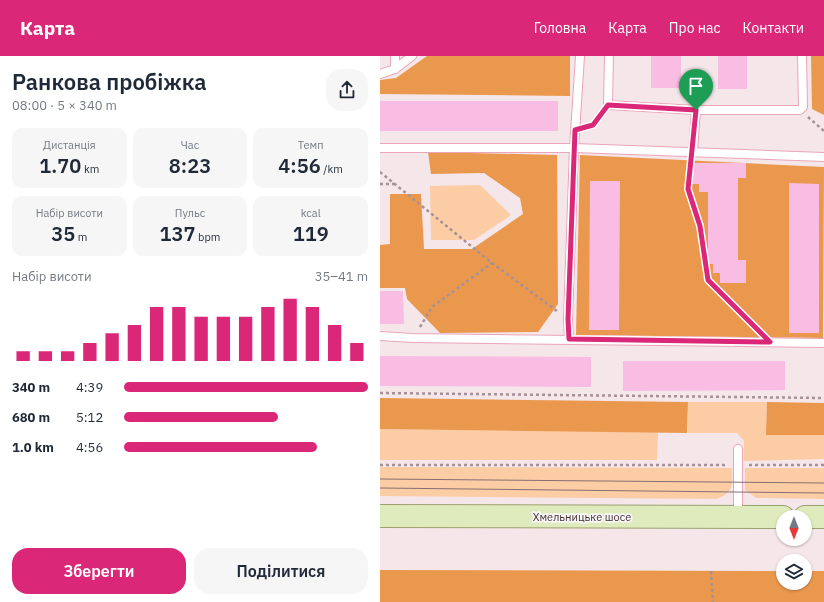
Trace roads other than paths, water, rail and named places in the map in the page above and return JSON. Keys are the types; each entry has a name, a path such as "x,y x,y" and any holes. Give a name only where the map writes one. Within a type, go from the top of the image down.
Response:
{"main road":[{"name":"Хмельницьке шосе","path":"380,516 776,517"},
{"path":"812,517 824,517"}],"lane":[{"path":"395,56 395,69"},
{"path":"380,74 395,69 412,56"},
{"path":"569,339 568,319 574,148 580,56"},
{"path":"609,56 608,105 696,110 800,110 804,107 802,56"},
{"path":"693,152 696,110"},
{"path":"380,148 574,148 824,157"},
{"path":"380,336 413,338 824,343"},
{"path":"738,449 738,518"}],"tram line":[{"path":"380,479 824,483"},
{"path":"380,488 824,493"}]}
